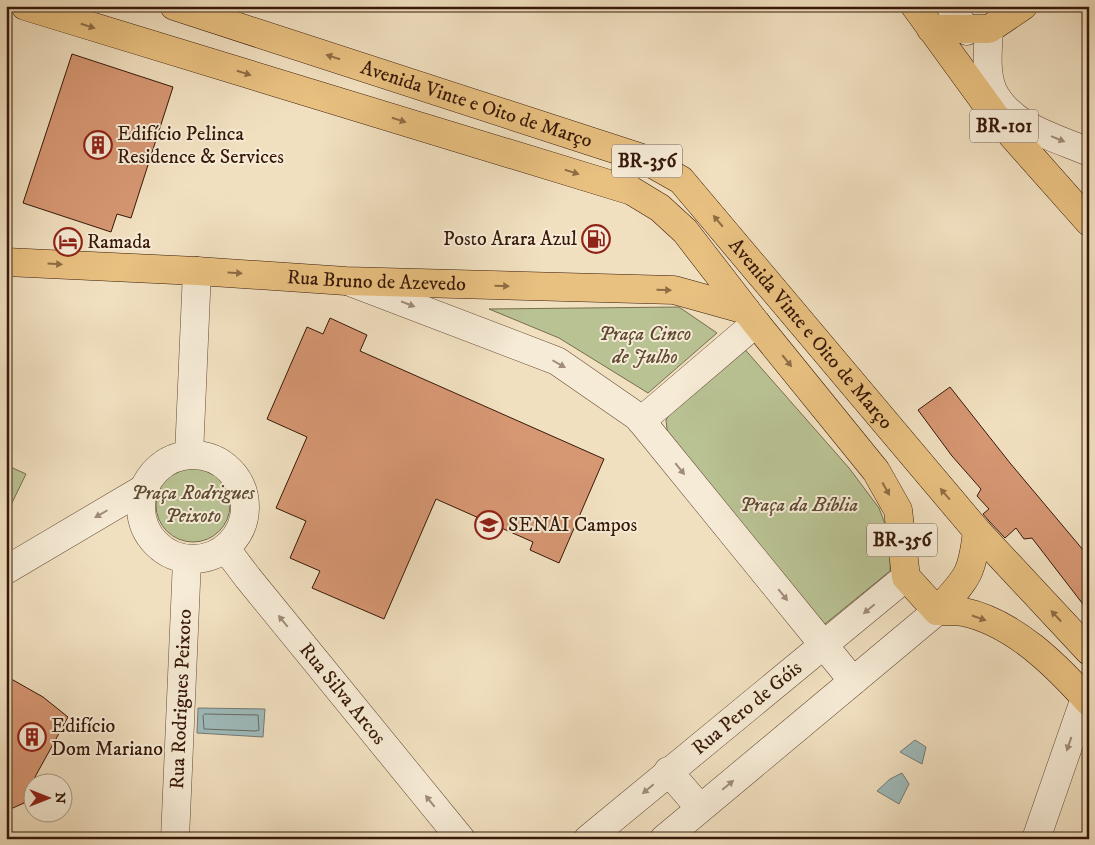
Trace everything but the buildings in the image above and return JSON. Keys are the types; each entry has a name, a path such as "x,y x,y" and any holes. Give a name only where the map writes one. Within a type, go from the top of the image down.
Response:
{"main road":[{"name":"Avenida Vinte e Oito de Março","path":"25,6 632,190 647,198 685,231 751,317"},
{"name":"Avenida Vinte e Oito de Março","path":"174,6 642,158 681,180 977,531"},
{"name":"BR-101","path":"915,6 995,116 1087,210"},
{"path":"931,29 978,30 1023,6"},
{"path":"536,162 538,146 542,139 546,137 608,147"},
{"name":"Rua Bruno de Azevedo","path":"6,262 197,270 346,281 674,290 751,317"},
{"name":"BR-356","path":"751,317 876,471 898,510 906,578 937,611"},
{"path":"937,611 970,573 977,531"},
{"name":"BR-356","path":"977,531 1089,651"},
{"path":"937,611 964,612 1016,634 1047,660 1087,700"}],"street":[{"path":"950,6 978,30 988,63 992,90 1008,112 1027,126 1089,152"},
{"path":"189,455 197,270"},
{"path":"346,281 557,361 641,421 853,682"},
{"path":"641,421 751,317"},
{"path":"189,455 211,458 230,469 242,488 246,510 240,532 226,549 207,558 187,560 164,552 148,535 140,513 143,489 154,472 170,460 189,455"},
{"path":"6,570 143,489"},
{"name":"Rua Silva Arcos","path":"226,549 461,839"},
{"name":"Rua Rodrigues Peixoto","path":"176,839 187,560"},
{"name":"Rua Pero de Góis","path":"588,839 668,771 906,578"},
{"path":"664,839 937,611"},
{"path":"1036,839 1087,700"},
{"path":"668,771 700,808"}],"green space":[{"name":"Praça Cinco de Julho","path":"679,307 717,333 648,393 559,338 489,309"},
{"name":"Praça da Bíblia","path":"741,345 849,468 879,508 891,540 890,571 820,628 668,437 666,420 675,404"},
{"path":"6,465 26,474 9,509 6,508"},
{"name":"Praça Rodrigues Peixoto","path":"186,468 200,468 214,474 224,484 230,498 228,519 214,536 200,542 186,542 172,536 162,526 156,512 156,498 162,484 172,474"}],"water":[{"path":"198,708 265,709 263,737 197,733"},
{"path":"915,740 926,747 922,764 900,752"},
{"path":"902,773 909,784 899,804 877,791 890,779"}],"place":[{"name":"Edifício Pelinca Residence & Services","path":"98,145"},
{"name":"Posto Arara Azul","path":"596,239"},
{"name":"Ramada","path":"68,242"},
{"name":"SENAI Campos","path":"489,525"},
{"name":"Edifício Dom Mariano","path":"32,737"}]}
